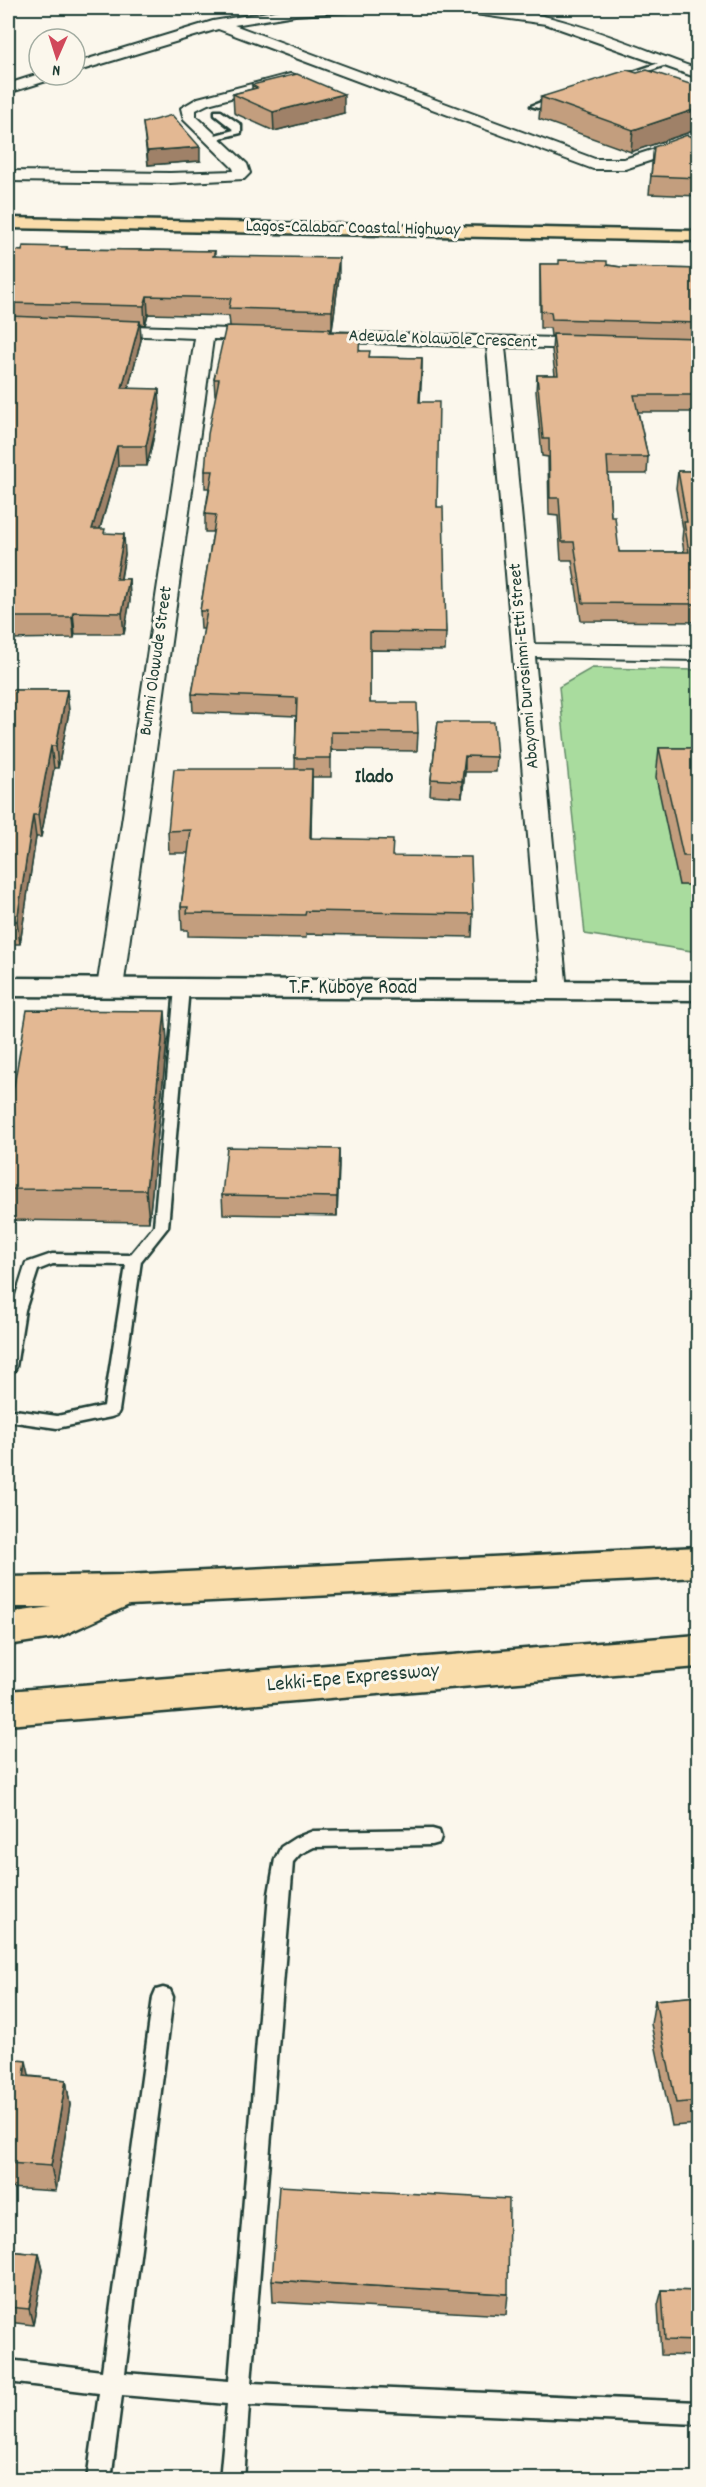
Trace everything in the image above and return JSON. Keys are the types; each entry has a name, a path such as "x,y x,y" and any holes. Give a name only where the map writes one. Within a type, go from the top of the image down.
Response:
{"highway":[{"name":"Lagos-Calabar Coastal Highway","path":"8,223 699,236"},
{"path":"8,1592 125,1590 699,1562"},
{"path":"8,1629 59,1621 125,1590"},
{"name":"Lekki-Epe Expressway","path":"15,1706 699,1651"}],"street":[{"path":"87,65 218,24 295,11 347,8"},
{"path":"461,8 548,20 699,74"},
{"path":"218,24 593,164 625,164 699,140"},
{"path":"8,176 210,178 238,176 242,173 242,167 189,117 188,108 194,104 331,67"},
{"path":"8,77 27,75"},
{"path":"8,77 13,83 8,89"},
{"path":"8,89 27,83"},
{"name":"Adewale Kolawole Crescent","path":"77,330 615,345"},
{"name":"Bunmi Olowude Street","path":"110,988 205,334"},
{"name":"Abayomi Durosinmi-Etti Street","path":"496,342 554,990"},
{"path":"525,650 699,653"},
{"name":"T.F. Kuboye Road","path":"8,987 699,991"}],"lane":[{"path":"612,81 668,63"},
{"path":"535,106 568,95"},
{"path":"212,139 238,131 238,127 218,113"},
{"path":"8,1415 57,1422 111,1411 134,1260 161,1227 182,988"},
{"path":"8,1367 17,1310 31,1267 52,1259 134,1260"},
{"path":"232,2480 279,1894 284,1857 294,1846 313,1839 432,1837"},
{"path":"99,2480 163,1997"},
{"path":"8,2370 111,2384 239,2394 699,2413"}],"green space":[{"path":"592,668 698,670 698,776 679,885 698,885 698,952 585,934 559,687"}],"building":[{"path":"627,70 637,73 647,70 699,87 699,108 633,130 541,97"},
{"path":"297,74 344,94 273,112 233,94 257,88 252,85"},
{"path":"172,115 200,147 147,151 143,123"},
{"path":"687,135 699,140 699,178 651,176 654,147"},
{"path":"23,246 67,247 66,249 215,251 213,256 339,258 332,311 229,308 231,298 147,296 144,306 8,303 8,250 22,251"},
{"path":"559,260 607,261 607,265 621,267 699,269 699,323 552,319 551,312 541,311 540,264 559,264"},
{"path":"8,316 140,321 122,388 159,389 146,446 117,446 92,529 105,529 104,533 124,534 116,579 129,579 122,613 73,612 72,617 8,617"},
{"path":"226,326 360,332 359,351 370,351 369,357 422,358 419,402 439,402 437,507 443,507 446,633 370,632 370,703 417,703 418,733 331,732 331,758 295,758 297,698 192,694 207,611 200,611 216,515 205,514 213,471 205,471 208,434 219,379 214,379"},
{"path":"553,334 699,338 699,395 634,395 648,457 607,457 611,517 615,517 619,552 689,552 684,522 687,522 678,471 699,471 699,604 583,603 574,542 562,542 559,498 550,498 549,439 543,439 537,375 558,375"},
{"path":"8,690 67,690 56,746 51,746 38,815 33,815 17,921 8,921"},
{"path":"438,722 494,722 497,757 465,756 462,781 431,779"},
{"path":"659,748 699,748 699,856 683,856"},
{"path":"174,769 312,769 310,838 393,840 392,856 471,857 473,914 306,911 305,915 187,913 188,907 181,907 191,830 168,831"},
{"path":"27,1010 165,1011 146,1190 8,1189 8,1120"},
{"path":"227,1147 339,1149 337,1197 222,1195"},
{"path":"699,1996 699,2101 676,2103 655,2000"},
{"path":"8,2059 26,2061 24,2076 66,2080 51,2166 8,2163"},
{"path":"279,2186 509,2199 508,2294 272,2280"},
{"path":"8,2251 39,2254 29,2309 8,2307"},
{"path":"662,2290 699,2291 699,2341 665,2340"}],"district":[{"name":"Ilado","path":"374,778"}]}
